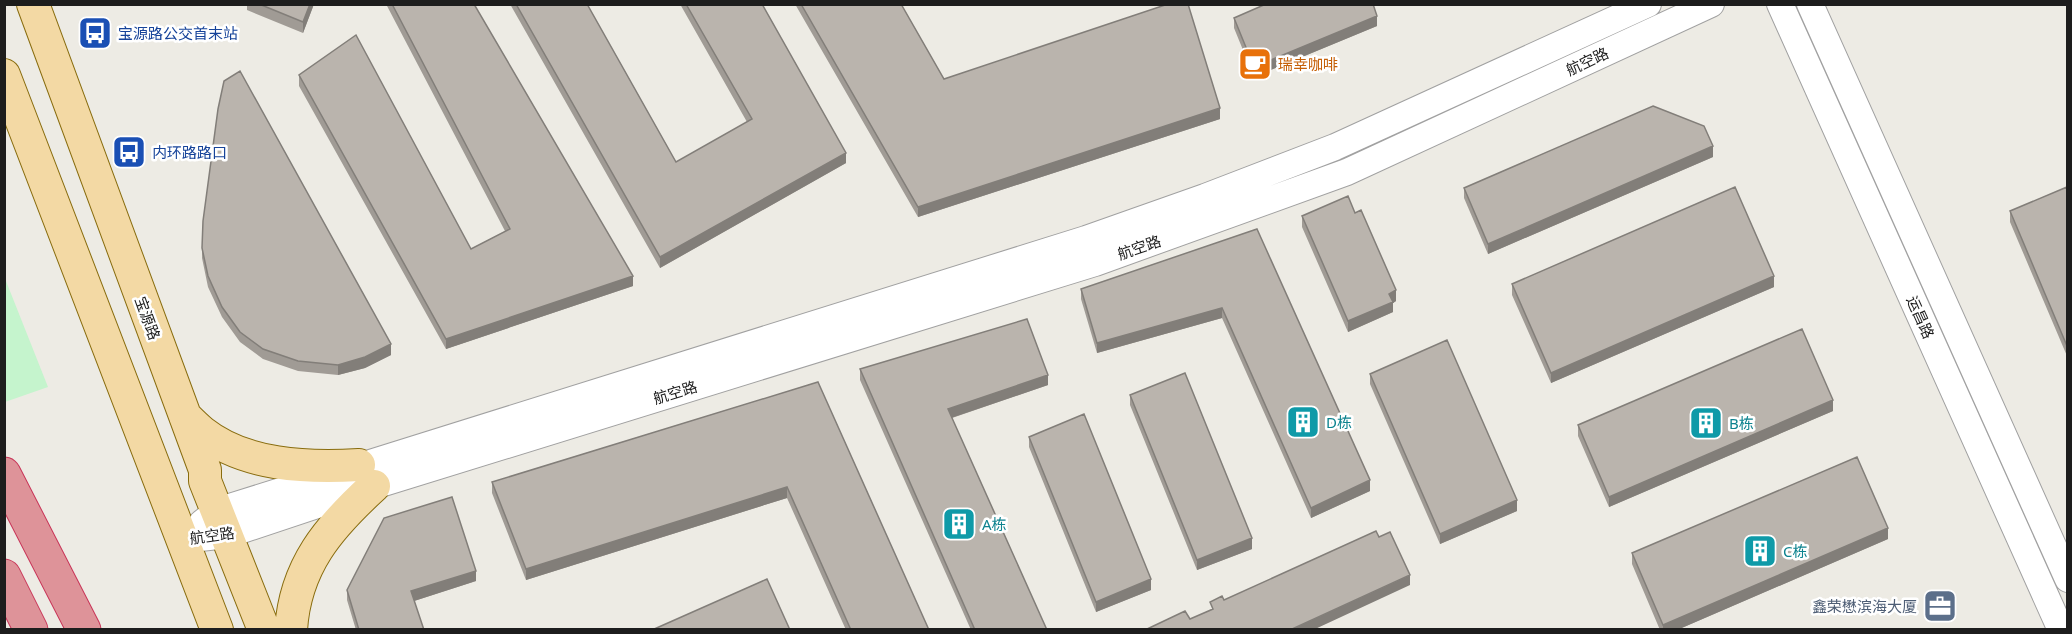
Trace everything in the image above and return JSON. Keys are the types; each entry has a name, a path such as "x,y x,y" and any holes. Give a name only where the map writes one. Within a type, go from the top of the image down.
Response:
{"highway":[{"path":"4,474 84,630"},
{"path":"4,576 31,630"}],"main road":[{"name":"宝源路","path":"33,4 205,470 205,481 264,630"},
{"path":"4,75 217,630"},
{"path":"183,414 202,432 223,445 252,456 367,475 343,515 320,542 304,572 292,609 291,630"}],"street":[{"name":"航空路","path":"182,540 222,523 1086,239 1194,201 1335,147 1648,4"},
{"name":"航空路","path":"367,475 1083,266 1211,222 1347,172 1711,4"},
{"name":"运昌路","path":"1780,4 2061,630"},
{"name":"运昌路","path":"1810,4 2067,579"}],"green space":[{"path":"4,276 48,387 5,402 4,402"}],"building":[{"path":"259,4 310,4 303,22"},
{"path":"392,4 474,4 633,276 446,339 299,75 356,35 471,249 510,229"},
{"path":"516,4 587,4 676,162 752,119 686,4 762,4 846,153 660,257"},
{"path":"801,4 901,4 944,79 1168,4 1188,4 1220,108 918,207"},
{"path":"1266,4 1373,4 1377,16 1254,67 1234,18"},
{"path":"240,71 391,344 365,357 338,365 298,361 263,349 240,332 222,307 208,276 202,248 203,221 218,109 224,81"},
{"path":"1653,106 1704,126 1713,146 1488,244 1464,188"},
{"path":"1735,187 1774,276 1551,373 1512,284"},
{"path":"2067,187 2067,346 2010,211"},
{"path":"1348,196 1355,213 1361,210 1396,290 1389,294 1393,302 1348,321 1302,216"},
{"name":"D栋","path":"1257,229 1370,480 1311,508 1222,308 1097,343 1081,289"},
{"name":"A栋","path":"1027,319 1048,375 948,409 1047,630 975,630 860,369"},
{"name":"B栋","path":"1802,329 1833,400 1609,497 1578,425"},
{"name":"D栋","path":"1447,340 1517,500 1440,534 1370,374"},
{"path":"1185,373 1252,538 1197,560 1130,395"},
{"path":"818,382 929,630 851,630 787,487 526,569 492,482"},
{"path":"1084,414 1151,579 1096,602 1029,437"},
{"name":"C栋","path":"1857,457 1888,528 1663,625 1632,553"},
{"path":"452,497 476,571 411,591 424,630 359,630 347,590 384,518"},
{"path":"1376,531 1379,537 1390,532 1410,575 1290,630 1145,630 1185,611 1190,619 1213,609 1210,602 1222,596 1224,600"},
{"path":"767,579 790,630 652,630"}],"place":[{"name":"宝源路公交首末站","path":"95,33"},
{"name":"瑞幸咖啡","path":"1255,64"},
{"name":"内环路路口","path":"129,152"},
{"name":"D栋","path":"1303,422"},
{"name":"B栋","path":"1706,423"},
{"name":"A栋","path":"959,524"},
{"name":"C栋","path":"1760,551"},
{"name":"鑫荣懋滨海大厦","path":"1940,606"}]}
